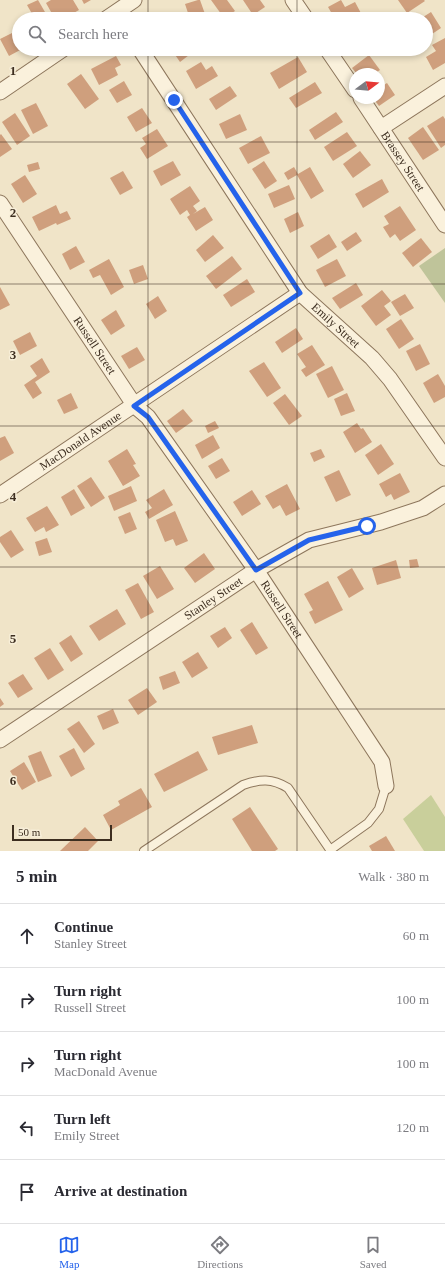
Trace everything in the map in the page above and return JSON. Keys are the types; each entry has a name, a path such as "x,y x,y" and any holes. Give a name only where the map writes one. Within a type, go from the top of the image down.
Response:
{"street":[{"path":"120,12 134,0"},
{"path":"293,0 301,12"},
{"path":"0,92 53,56"},
{"name":"Emily Street","path":"145,56 300,293 372,358 390,379 445,458"},
{"path":"332,56 349,81"},
{"path":"381,128 445,86"},
{"name":"Brassey Street","path":"365,104 445,225"},
{"name":"Russell Street","path":"0,203 134,406 148,417 256,570 382,762 386,786"},
{"name":"MacDonald Avenue","path":"0,495 300,293"},
{"name":"Stanley Street","path":"0,740 256,570 309,540 381,522 423,508 445,494"}],"lane":[{"path":"144,851 243,785 256,780 278,782 288,788 331,850 368,823 379,809 386,786"}],"green space":[{"path":"445,248 445,303 419,266"},
{"path":"431,795 445,817 445,851 424,851 403,819"}],"building":[{"path":"38,0 45,12 31,12 27,5"},
{"path":"51,0 73,0 79,10 75,12 51,12 46,3"},
{"path":"82,0 91,0 84,4"},
{"path":"200,0 204,12 188,12 185,4"},
{"path":"211,0 227,0 235,11 233,12 220,12"},
{"path":"243,0 260,0 265,7 258,12 251,12"},
{"path":"341,0 345,7 355,2 360,12 331,12 328,7"},
{"path":"398,0 425,1 408,12 406,12"},
{"path":"433,15 441,28 433,33"},
{"path":"12,33 12,54 9,56 0,39"},
{"path":"445,38 445,63 433,70 426,57 433,56 433,53 436,51 433,44"},
{"path":"116,56 121,65 115,68 118,75 99,85 91,69"},
{"path":"176,56 188,56 180,62"},
{"path":"368,56 370,56 379,68 352,68"},
{"path":"298,57 307,72 279,89 270,73"},
{"path":"201,62 206,70 212,66 218,76 196,89 186,71"},
{"path":"81,74 99,99 85,109 67,84"},
{"path":"124,81 132,95 117,103 109,90"},
{"path":"315,82 322,93 296,108 289,98"},
{"path":"387,83 395,95 385,102 385,84"},
{"path":"230,86 237,96 216,110 209,99"},
{"path":"36,103 48,126 33,134 21,110"},
{"path":"142,108 152,123 136,132 127,117"},
{"path":"336,112 343,122 315,140 309,130"},
{"path":"15,113 30,136 17,145 2,122"},
{"path":"240,114 247,130 226,139 219,124"},
{"path":"443,116 445,119 445,145 441,148 427,126"},
{"path":"423,127 439,150 423,160 408,138"},
{"path":"157,129 168,146 147,159 140,148 146,144 142,138"},
{"path":"347,132 357,146 333,161 324,147"},
{"path":"1,134 12,149 0,157 0,135"},
{"path":"261,136 270,153 248,164 239,148"},
{"path":"360,151 371,165 353,178 343,164"},
{"path":"173,161 181,175 161,186 153,171"},
{"path":"264,161 277,181 265,189 252,169"},
{"path":"38,162 40,169 29,172 27,165"},
{"path":"294,167 298,174 310,167 324,191 311,199 297,175 288,180 284,173"},
{"path":"123,171 133,188 120,195 110,178"},
{"path":"25,175 37,194 23,203 11,184"},
{"path":"382,179 389,192 363,208 355,194"},
{"path":"289,185 295,199 274,208 268,194"},
{"path":"190,186 200,201 193,206 197,211 193,214 205,207 213,220 196,231 187,217 190,215 187,210 180,215 170,199"},
{"path":"56,205 60,214 67,211 71,219 57,225 56,223 39,231 32,217"},
{"path":"400,206 416,230 400,241 395,234 390,238 383,227 389,224 384,216"},
{"path":"298,212 304,226 290,233 284,219"},
{"path":"356,232 362,241 347,251 341,242"},
{"path":"329,234 337,247 318,259 310,246"},
{"path":"213,235 224,248 205,262 196,250"},
{"path":"421,238 432,252 413,267 402,253"},
{"path":"76,246 85,262 70,270 62,254"},
{"path":"232,256 242,269 216,289 206,276"},
{"path":"109,259 124,287 111,295 100,275 93,278 89,270"},
{"path":"337,259 346,276 325,287 316,270"},
{"path":"143,265 148,279 134,284 129,270"},
{"path":"247,279 255,292 231,307 223,295"},
{"path":"356,283 363,295 340,309 332,298"},
{"path":"0,287 10,305 0,310"},
{"path":"382,290 391,301 384,306 391,315 376,326 361,306"},
{"path":"405,294 414,308 400,316 391,302"},
{"path":"158,296 167,311 155,319 146,304"},
{"path":"116,310 125,326 111,335 101,320"},
{"path":"401,319 414,339 399,349 386,329"},
{"path":"296,328 303,339 282,353 275,342"},
{"path":"30,332 37,346 20,355 13,341"},
{"path":"420,344 430,364 416,371 406,351"},
{"path":"312,345 325,365 306,377 301,370 306,367 297,354"},
{"path":"137,347 145,360 129,369 121,356"},
{"path":"42,358 50,372 35,382 42,393 33,399 24,385 37,376 30,366"},
{"path":"264,362 281,388 267,397 249,371"},
{"path":"332,366 344,390 328,398 316,374"},
{"path":"438,374 445,386 445,397 434,403 423,383"},
{"path":"71,393 78,408 64,414 57,400"},
{"path":"347,393 355,411 341,416 334,399"},
{"path":"285,394 302,416 289,425 273,403"},
{"path":"183,409 193,421 176,433 167,421"},
{"path":"215,421 219,428 208,433 205,426"},
{"path":"357,423 361,429 363,428 372,442 355,453 343,432"},
{"path":"213,435 220,448 202,459 195,445"},
{"path":"5,436 14,453 0,461 0,438"},
{"path":"381,444 394,464 378,475 365,455"},
{"path":"127,449 136,464 133,465 140,476 123,486 108,461"},
{"path":"321,449 325,457 314,462 310,453"},
{"path":"222,458 230,471 216,479 208,466"},
{"path":"339,470 351,495 336,502 324,477"},
{"path":"400,473 410,492 394,500 391,494 386,497 379,484"},
{"path":"91,477 105,498 91,507 77,486"},
{"path":"287,484 300,509 286,516 280,505 273,509 265,496"},
{"path":"131,486 137,501 114,511 108,496"},
{"path":"74,489 85,508 71,516 61,497"},
{"path":"164,489 173,505 149,519 145,512 152,508 146,500"},
{"path":"252,490 261,504 242,516 233,502"},
{"path":"47,506 59,525 46,532 44,527 35,532 26,518"},
{"path":"175,511 188,541 176,546 173,539 165,542 156,520"},
{"path":"130,512 137,529 125,534 118,517"},
{"path":"11,530 24,550 11,558 0,542 0,537"},
{"path":"47,538 52,552 39,556 35,542"},
{"path":"204,553 215,569 195,583 184,568"},
{"path":"417,559 419,567 410,568 409,560"},
{"path":"396,560 401,578 377,585 372,568"},
{"path":"160,566 174,589 157,599 143,576"},
{"path":"352,568 364,589 349,598 337,577"},
{"path":"328,581 343,610 315,624 309,612 313,610 304,594"},
{"path":"138,583 154,612 141,619 125,590"},
{"path":"117,609 126,624 99,641 89,626"},
{"path":"252,622 268,648 256,655 240,630"},
{"path":"225,627 232,638 218,648 210,636"},
{"path":"71,635 83,654 71,662 59,643"},
{"path":"50,648 64,670 48,680 34,658"},
{"path":"198,652 208,668 192,678 182,662"},
{"path":"175,671 180,683 163,690 159,677"},
{"path":"23,674 33,689 18,698 8,683"},
{"path":"147,688 157,702 138,715 128,700"},
{"path":"0,698 4,704 0,707"},
{"path":"113,709 119,723 103,730 97,716"},
{"path":"79,721 95,744 84,753 67,729"},
{"path":"252,725 258,743 218,755 212,737"},
{"path":"74,748 85,769 71,777 59,756"},
{"path":"41,751 52,776 38,782 28,756"},
{"path":"198,751 208,770 164,792 154,774"},
{"path":"24,762 36,782 22,790 10,771"},
{"path":"141,788 152,807 111,830 103,815 120,805 118,801"},
{"path":"250,807 278,849 275,851 252,851 232,819"},
{"path":"85,827 98,841 88,851 60,851"},
{"path":"386,836 395,851 372,851 369,846"}],"route":[{"path":"174,100 300,293 134,406 148,417 256,570 309,540 367,526"}]}
